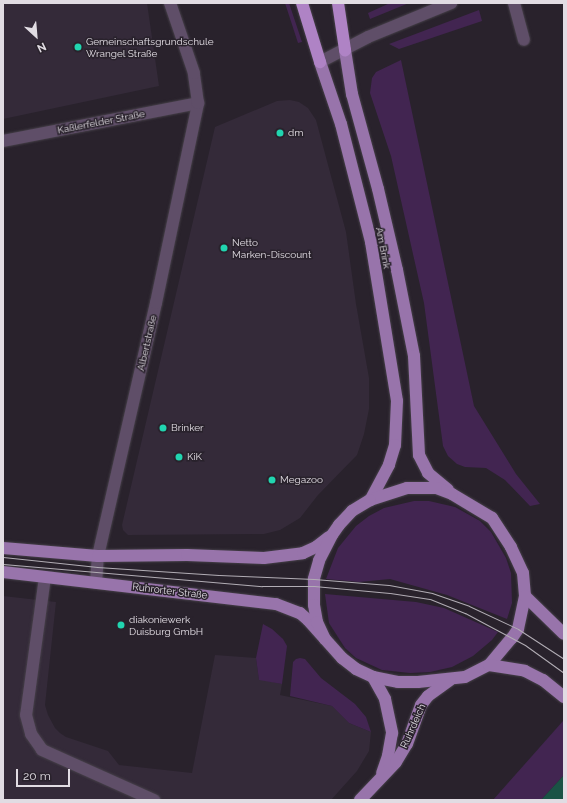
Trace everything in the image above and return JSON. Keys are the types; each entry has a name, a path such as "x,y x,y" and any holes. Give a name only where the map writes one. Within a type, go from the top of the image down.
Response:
{"highway":[{"name":"Am Brink","path":"302,3 320,62"},
{"name":"Am Brink","path":"338,3 344,50"}],"main road":[{"name":"Am Brink","path":"344,50 352,94 394,255 414,356 419,455 428,473 452,494"},
{"name":"Am Brink","path":"320,62 341,124 371,242 397,401 395,444 389,465 370,500"},
{"name":"Ruhrorter Straße","path":"3,572 276,604 300,613 342,658 356,669 373,678 398,682 451,680 465,677 489,665 512,638 518,628 525,596 523,573 511,547 492,518 452,494 436,488 407,488 370,500 352,511 332,535 319,561 314,586 314,605 317,622 325,639"},
{"name":"Ruhrorter Straße","path":"3,548 98,556 187,554 264,558 302,553 316,547 332,535"},
{"path":"525,596 564,634"},
{"path":"489,665 525,671 543,680 564,697"},
{"name":"Ruhrdeich","path":"373,678 385,699 392,733 388,756 380,779"},
{"name":"Ruhrdeich","path":"360,800 396,762 407,744 421,705 428,696 451,680"}],"street":[{"name":"Albertstraße","path":"96,583 98,556 156,304 198,104 194,73 170,3"},
{"path":"320,62 368,37 451,3"},
{"path":"514,3 524,40"},
{"name":"Kaßlerfelder Straße","path":"3,141 198,104"},
{"path":"45,577 26,715 31,734 42,750 154,800"}],"shaded area":[{"name":"Gemeinschaftsgrundschule Wrangel Straße","path":"3,3 147,3 159,86 3,119"},
{"path":"285,3 289,3 302,42 298,43"},
{"path":"390,3 409,3 370,19 368,13"},
{"path":"479,10 482,21 399,49 389,44"},
{"path":"401,60 474,406 516,474 540,504 530,506 505,480 486,468 465,467 457,464 448,456 443,446 424,303 391,156 370,93 372,78 376,72"},
{"path":"290,100 299,102 308,108 316,120 346,232 356,304 369,378 369,409 364,434 357,455 318,495 300,518 280,530 264,534 128,535 123,530 122,525 215,127 277,101"},
{"path":"414,501 429,501 455,507 480,521 491,532 506,558 511,573 512,603 507,619 447,595 390,579 359,582 326,579 338,548 356,526 369,516 384,508"},
{"path":"325,594 416,602 444,608 498,632 492,640 473,656 452,667 430,672 410,673 382,670 356,658 345,648 329,623"},
{"path":"3,596 56,602 45,705 48,715 55,728 60,733 66,737 108,751 119,765 192,773 215,655 256,658 259,679 282,684 280,695 332,706 349,723 371,732 369,751 357,771 331,800 3,800"},
{"path":"263,624 272,629 283,639 287,646 282,684 259,680 256,658"},
{"path":"300,658 305,659 321,678 355,704 366,717 371,732 349,723 332,706 290,696 293,662"},
{"path":"563,721 564,775 541,800 493,800"},
{"path":"564,775 564,800 541,800"}],"tram line":[{"path":"3,557 97,567 219,575 314,579 389,585 432,593 469,606 518,629 564,659"},
{"path":"3,564 262,586 314,586 390,593 430,599 465,613 525,645 564,673"}],"place":[{"name":"Gemeinschaftsgrundschule Wrangel Straße","path":"78,47"},
{"name":"dm","path":"280,133"},
{"name":"Netto Marken-Discount","path":"224,248"},
{"name":"Brinker","path":"163,428"},
{"name":"KiK","path":"179,457"},
{"name":"Megazoo","path":"272,480"},
{"name":"diakoniewerk Duisburg GmbH","path":"121,625"}]}
